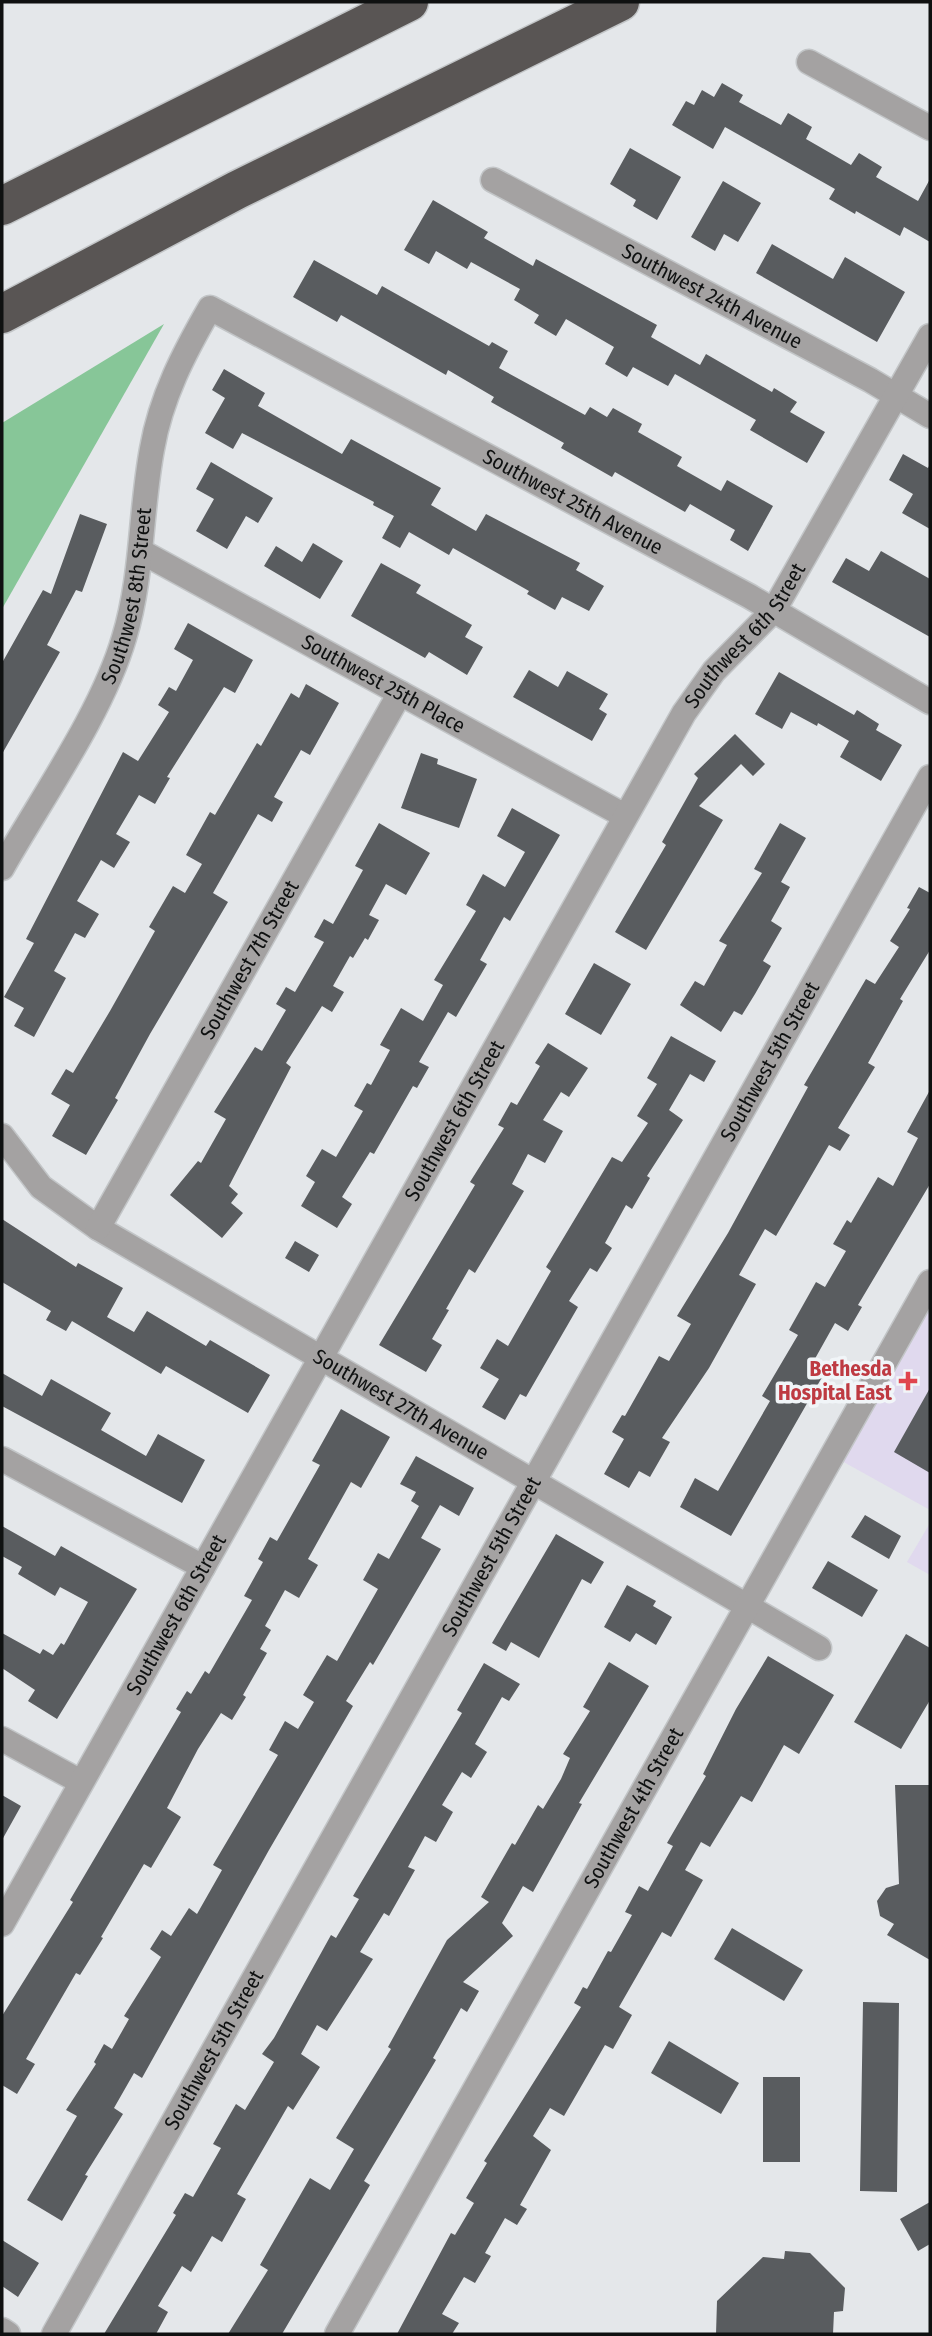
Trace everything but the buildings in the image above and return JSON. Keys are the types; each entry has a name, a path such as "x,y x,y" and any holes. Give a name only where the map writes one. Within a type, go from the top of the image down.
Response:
{"highway":[{"path":"2,206 408,2"},
{"path":"2,314 237,190 620,2"}],"street":[{"path":"808,62 930,128"},
{"name":"Southwest 24th Avenue","path":"493,180 930,416"},
{"name":"Southwest 8th Street","path":"2,868 98,701 112,671 136,592 148,478 164,402 181,359 210,308"},
{"name":"Southwest 25th Avenue","path":"210,308 774,610 930,702"},
{"name":"Southwest 6th Street","path":"2,1924 320,1355 684,713 714,671 774,610 930,336"},
{"name":"Southwest 25th Place","path":"142,552 625,816"},
{"name":"Southwest 7th Street","path":"98,1228 400,693"},
{"name":"Southwest 5th Street","path":"54,2334 930,777"},
{"name":"Southwest 27th Avenue","path":"2,1136 41,1186 68,1209 98,1228 535,1480 819,1648"},
{"name":"Southwest 4th Street","path":"337,2334 930,1282"},
{"path":"2,1459 203,1567"},
{"path":"2,1739 81,1782"},
{"path":"2,2330 8,2334"}],"shaded area":[{"name":"Bethesda Hospital East","path":"930,1302 930,1510 840,1460"},
{"path":"930,1523 930,1575 907,1562"}],"green space":[{"path":"164,324 2,609 2,423"}],"place":[{"name":"Bethesda Hospital East","path":"908,1381"}]}
